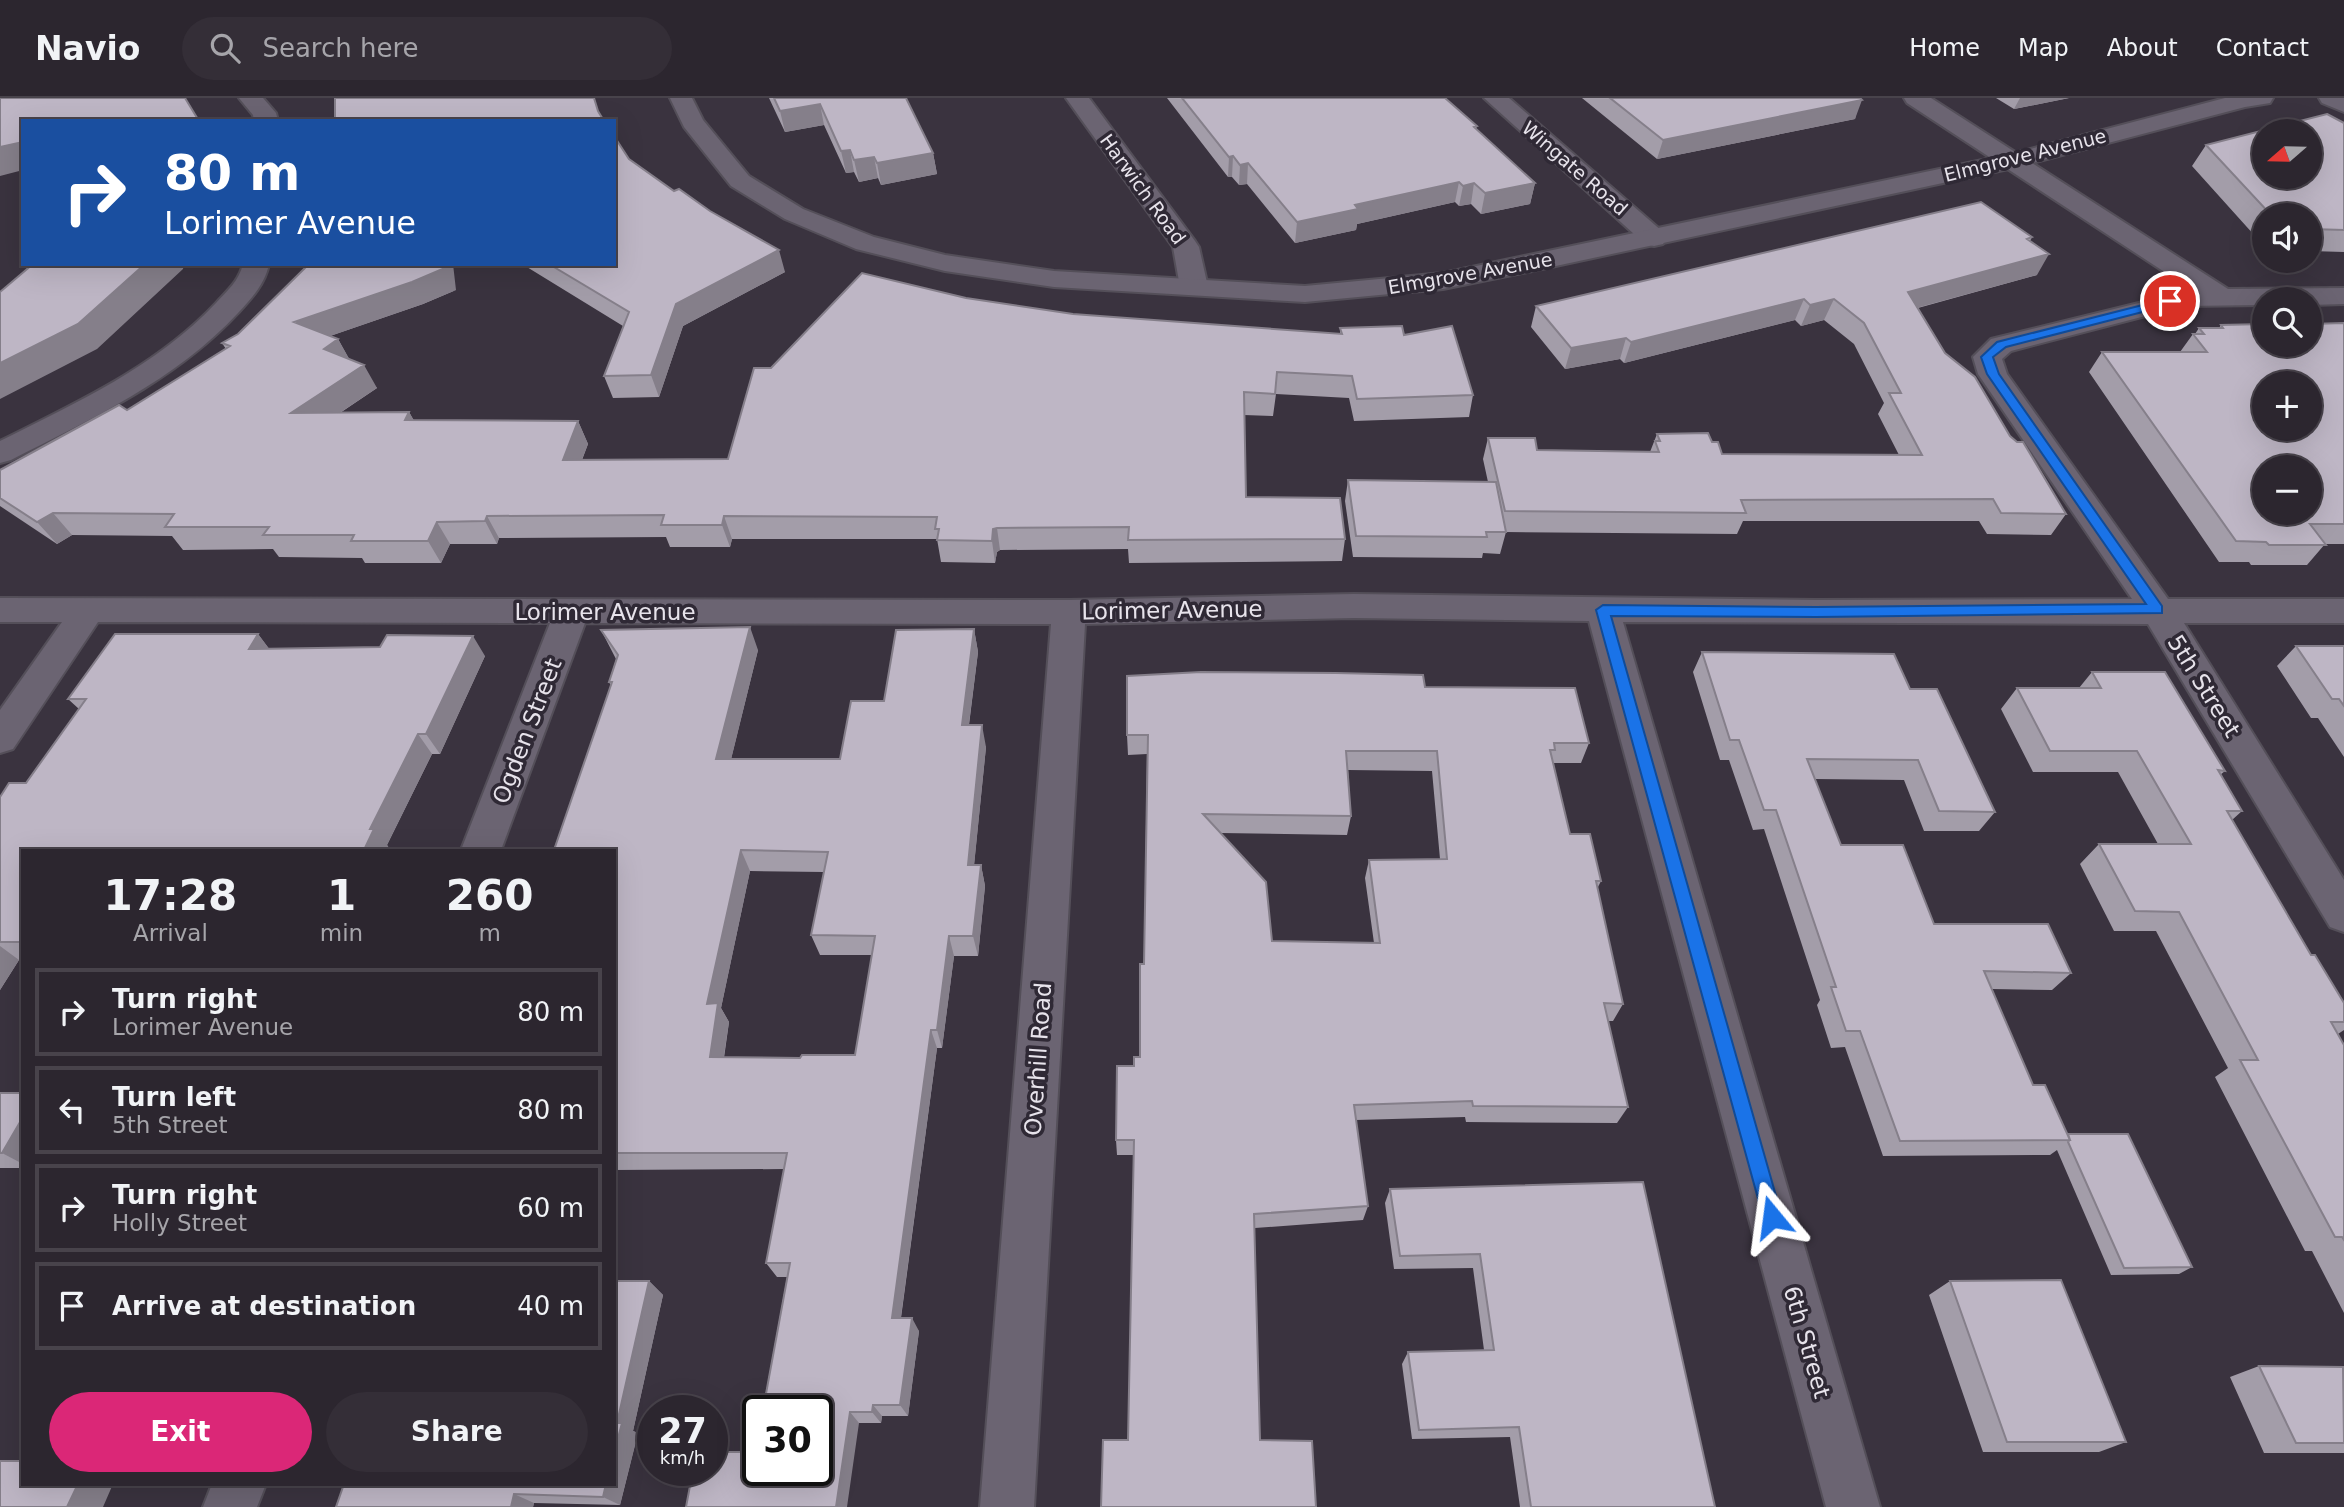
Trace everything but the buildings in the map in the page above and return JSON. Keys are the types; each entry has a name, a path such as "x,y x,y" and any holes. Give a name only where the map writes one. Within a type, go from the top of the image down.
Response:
{"street":[{"path":"250,98 264,113 266,119"},
{"name":"Elmgrove Avenue","path":"681,98 698,130 740,181 794,214 865,243 944,263 1054,279 1305,294 1443,281 1654,238 2013,160 2244,100 2262,98"},
{"name":"Harwich Road","path":"1077,98 1186,247 1194,287"},
{"name":"Wingate Road","path":"1495,98 1654,238"},
{"path":"1916,98 2220,296 2344,296"},
{"path":"2330,98 2344,105"},
{"path":"0,453 105,400 164,363 225,312 254,276 256,266"},
{"name":"5th Street","path":"2220,296 2155,304 2001,345 1987,357 1993,374 2157,609 2344,915"},
{"name":"Lorimer Avenue","path":"0,610 1069,612 1354,606 1816,612 2157,609 2344,611"},
{"name":"6th Street","path":"1603,610 1853,1507"},
{"path":"0,739 88,611"},
{"name":"Ogden Street","path":"481,849 572,612"},
{"name":"Overhill Road","path":"1007,1507 1069,612"},
{"path":"230,1507 238,1486"}],"route":[{"path":"1772,1217 1603,610 1816,612 2157,609 1993,374 1987,357 2001,345 2170,301"}]}
